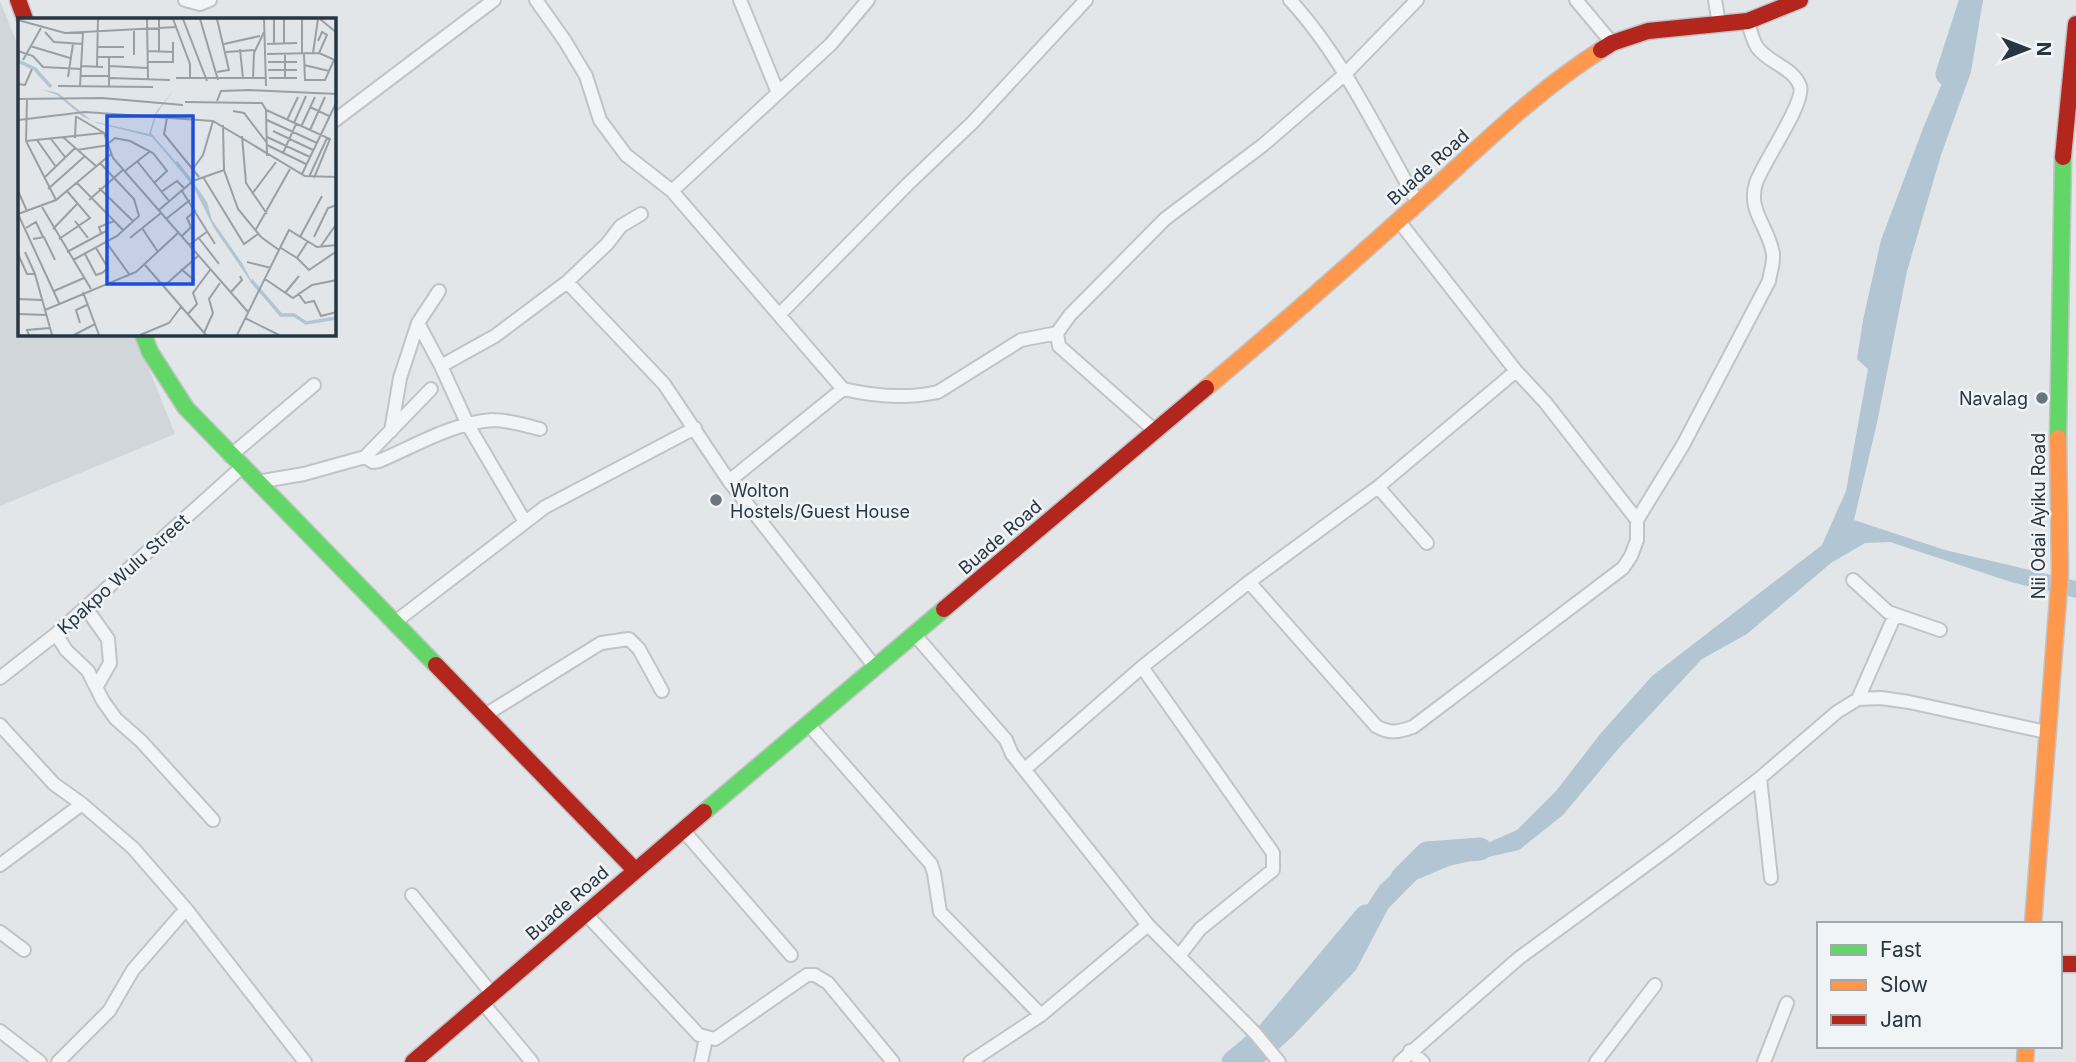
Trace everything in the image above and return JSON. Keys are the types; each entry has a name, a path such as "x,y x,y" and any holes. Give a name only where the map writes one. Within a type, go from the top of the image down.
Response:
{"street":[{"path":"18,0 25,18"},
{"path":"185,0 200,4 210,0"},
{"path":"336,119 494,0"},
{"path":"536,0 586,76 600,120 626,155 672,191 843,389 884,395 925,395 938,392 1021,340 1057,333 1070,315 1165,219 1262,145 1344,75 1417,0"},
{"path":"740,0 778,93"},
{"path":"672,191 831,44 868,0"},
{"path":"779,315 973,122 1086,0"},
{"path":"1290,0 1307,18 1344,75 1418,204"},
{"path":"1576,0 1612,43"},
{"path":"1715,0 1719,24"},
{"name":"Buade Road","path":"413,1062 635,870 1223,374 1418,204 1530,100 1563,74 1612,43 1648,31 1748,21 1800,0"},
{"path":"1249,582 1376,726 1396,733 1413,727 1623,568 1632,556 1637,540 1637,520 1684,445 1769,281 1773,257 1768,234 1753,204 1754,188 1761,168 1800,101 1801,89 1795,76 1758,48 1748,21"},
{"name":"Nii Odai Ayiku Road","path":"2033,922 2060,573 2057,403 2063,150 2076,24"},
{"path":"441,366 495,336 567,282 607,244 621,226 641,214"},
{"path":"1398,220 1637,520"},
{"path":"567,282 664,384 729,481 875,667"},
{"path":"391,432 400,377 418,323 439,291"},
{"path":"418,323 468,425 525,522"},
{"path":"1057,333 1059,346 1154,430"},
{"path":"144,336 150,352 186,408 635,870"},
{"path":"1025,769 1142,667 1249,582 1378,487 1516,371"},
{"name":"Kpakpo Wulu Street","path":"0,678 86,608 314,385"},
{"path":"257,482 304,474 365,457 431,389"},
{"path":"729,481 843,389"},
{"path":"365,457 373,462 379,461 416,446 436,434 491,421 514,422 540,429"},
{"path":"395,622 545,507 695,428"},
{"path":"1378,487 1427,543"},
{"path":"1853,580 1888,612 1940,630"},
{"path":"86,608 107,639 110,663 97,686"},
{"path":"1858,699 1895,615"},
{"path":"57,634 66,650 88,671 103,701 116,719 141,741 214,820"},
{"path":"915,635 998,730 1025,769 1148,925 1255,1033 1278,1060"},
{"path":"485,715 601,643 615,639 629,639 639,649 662,691"},
{"path":"1142,667 1273,853 1275,862 1273,870 1200,929 1180,956"},
{"path":"1400,1062 1519,958 1669,848 1760,778 1837,712 1858,699 1881,698 1909,702 2046,732"},
{"path":"809,724 931,864 940,912 1041,1015"},
{"path":"0,725 54,784 133,848 186,909 305,1062"},
{"path":"1760,778 1771,878"},
{"path":"0,865 82,804"},
{"path":"683,830 791,955"},
{"path":"412,895 532,1062"},
{"path":"58,1062 109,1011 133,970 186,909"},
{"path":"585,913 698,1035 715,1039 807,975 815,975 828,983 893,1062"},
{"path":"970,1062 1041,1015 1148,925"},
{"path":"0,932 24,950"},
{"path":"1596,1062 1654,985"},
{"path":"1764,1062 1787,1003"},
{"path":"0,1031 40,1062"},
{"path":"701,1062 706,1038"},
{"path":"1410,1051 1423,1062"}],"shaded area":[{"path":"0,1 18,46 18,336 136,336 175,434 0,506"}],"water":[{"path":"1968,0 1983,0 1971,72 1941,155 1907,271 1877,423 1854,520 1945,550 2076,581 2076,598 2011,582 1890,542 1865,543 1831,563 1747,634 1702,659 1618,749 1563,815 1519,850 1449,866 1416,880 1388,909 1356,970 1292,1037 1264,1062 1223,1062 1285,1018 1328,975 1357,920 1380,885 1406,861 1483,845 1517,830 1556,791 1601,733 1652,676 1822,545 1846,491 1868,369 1857,359 1881,240 1961,38"}],"waterway":[{"path":"1947,74 1971,0"},
{"path":"1402,878 1427,853 1480,849"},
{"path":"1233,1062 1269,1032 1366,916"}],"traffic: fast":[{"path":"2058,438 2063,157"},
{"path":"144,336 150,352 186,408 436,665"},
{"path":"704,812 944,609"}],"traffic: slow":[{"path":"1206,388 1340,273 1529,103 1601,50"},
{"path":"2033,922 2060,573 2058,438"},
{"path":"2025,1062 2026,1048"}],"traffic: jam":[{"path":"18,0 25,18"},
{"path":"1601,50 1612,43 1648,31 1748,21 1800,0"},
{"path":"2063,157 2076,24"},
{"path":"944,609 1206,388"},
{"path":"436,665 635,870"},
{"path":"413,1062 704,812"},
{"path":"2062,964 2076,964"}],"place":[{"name":"Navalag","path":"2042,398"},
{"name":"Wolton Hostels/Guest House","path":"716,500"}]}
